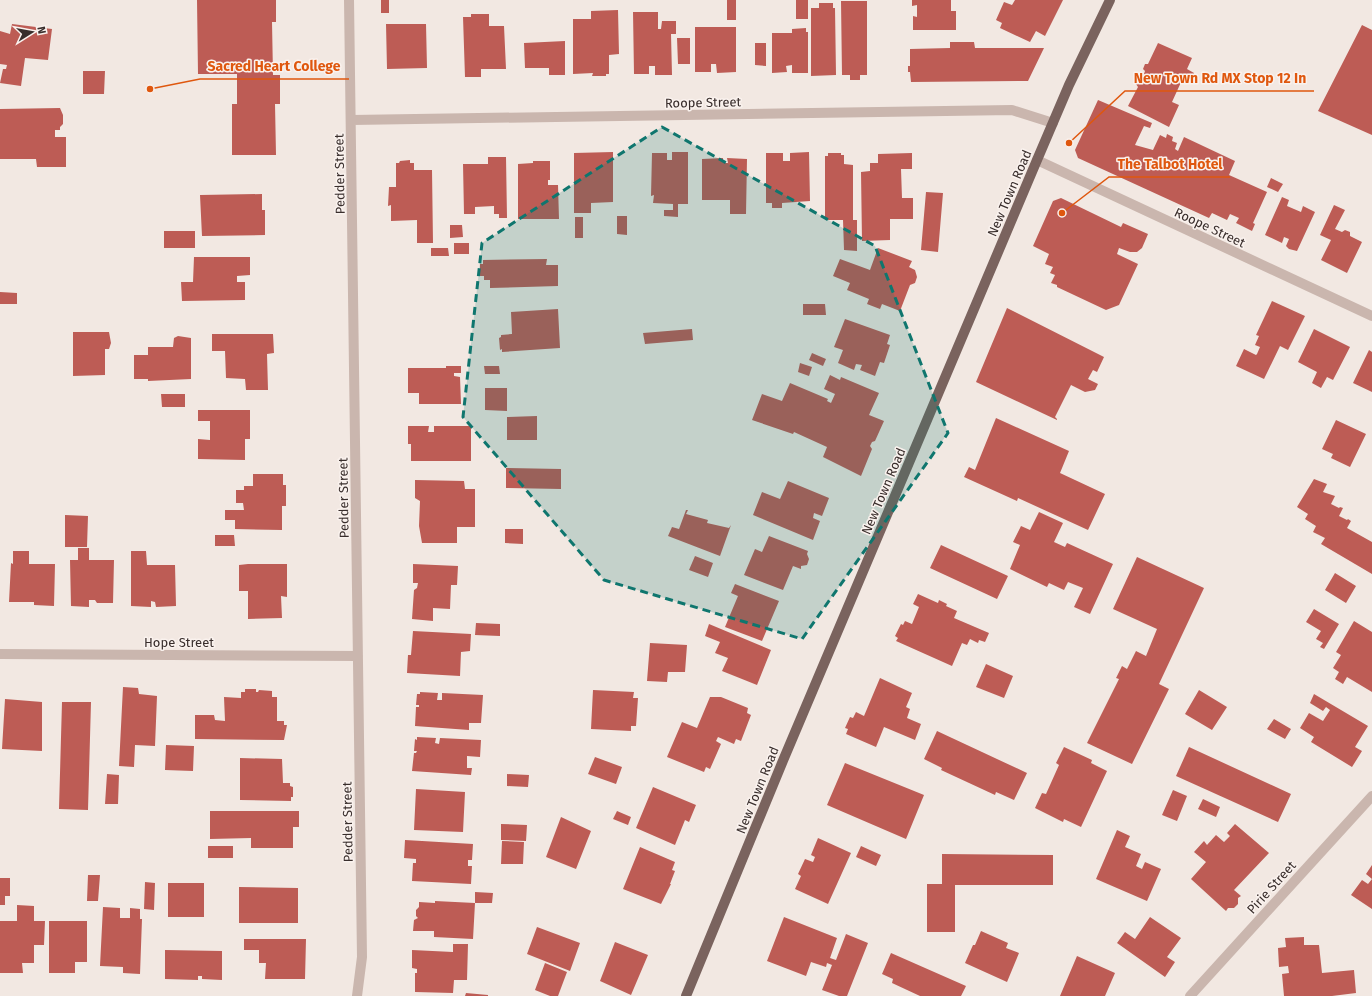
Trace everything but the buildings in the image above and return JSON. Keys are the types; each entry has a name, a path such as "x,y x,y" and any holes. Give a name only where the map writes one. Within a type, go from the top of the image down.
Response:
{"main road":[{"name":"New Town Road","path":"686,996 782,763 1036,160 1069,85 1110,0"}],"street":[{"name":"Pedder Street","path":"349,0 352,120 362,957 358,996"},
{"name":"Roope Street","path":"352,120 1012,110 1053,124"},
{"name":"Roope Street","path":"1036,160 1372,316"},
{"name":"Hope Street","path":"0,654 358,656"},
{"name":"Pirie Street","path":"1190,996 1372,796"}],"highlighted area":[{"path":"662,127 875,246 948,433 802,639 604,580 463,417 482,243"}],"place":[{"name":"Sacred Heart College","path":"150,89"},
{"name":"New Town Rd MX Stop 12 In","path":"1069,143"},
{"name":"The Talbot Hotel","path":"1062,213"}]}
